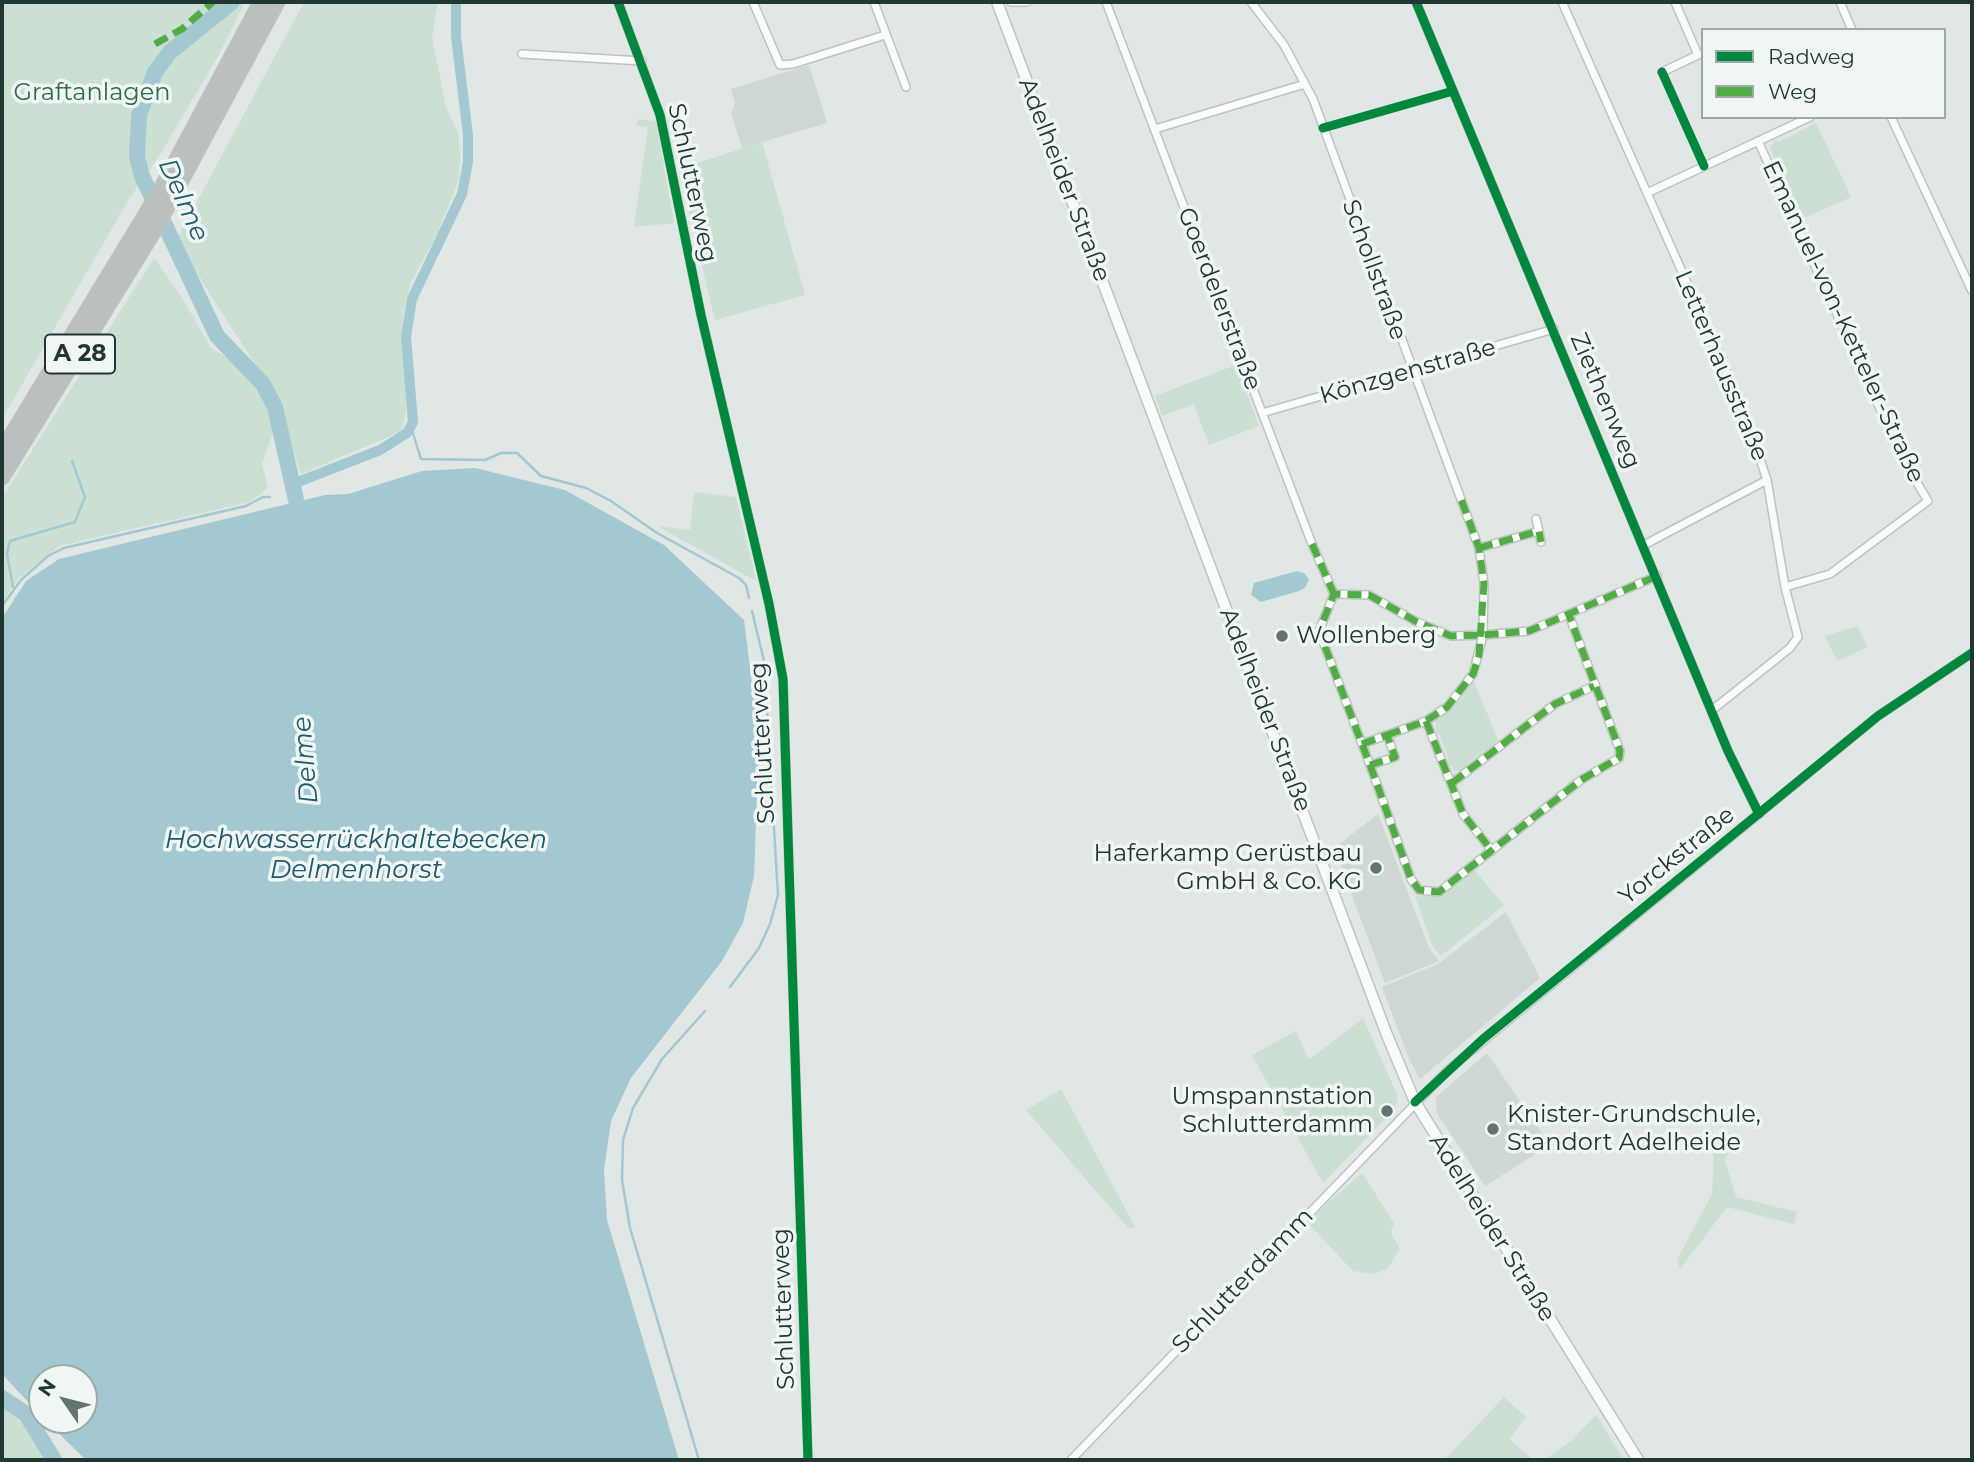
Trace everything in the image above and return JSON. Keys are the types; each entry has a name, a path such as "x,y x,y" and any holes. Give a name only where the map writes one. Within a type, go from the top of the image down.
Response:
{"highway":[{"name":"A 28","path":"2,451 159,194 261,2"},
{"name":"A 28","path":"2,477 155,229 277,2"}],"main road":[{"name":"Adelheider Straße","path":"1004,3 1387,1035 1415,1102 1638,1460"}],"street":[{"name":"Schlutterweg","path":"618,2 660,115 704,327 769,604 783,679 808,1460"},
{"path":"752,2 780,65 793,64 886,34"},
{"path":"874,2 906,87"},
{"path":"1004,3 1027,2"},
{"name":"Goerdelerstraße","path":"1106,2 1312,544 1334,594"},
{"name":"Schollstraße","path":"1251,2 1284,45 1305,84 1479,548 1483,584 1483,635 1473,674 1460,694 1426,721 1362,744"},
{"name":"Ziethenweg","path":"1416,2 1711,711 1748,797 1759,814"},
{"name":"Letterhausstraße","path":"1562,2 1744,411 1767,480 1785,587 1798,637 1711,711"},
{"path":"1662,72 1698,55 1675,2"},
{"path":"1840,2 1851,28"},
{"path":"522,54 642,61"},
{"path":"1155,129 1305,84"},
{"name":"Emanuel-von-Ketteler-Straße","path":"1647,193 1806,119"},
{"path":"1892,119 1972,291"},
{"name":"Emanuel-von-Ketteler-Straße","path":"1758,141 1904,461 1928,501 1830,574 1785,587"},
{"name":"Könzgenstraße","path":"1262,413 1554,329"},
{"path":"1644,545 1767,480"},
{"path":"1535,519 1541,541"},
{"path":"1479,548 1539,531"},
{"path":"1569,615 1620,751 1619,758 1581,780 1439,892 1419,890 1411,878 1320,631 1334,594 1369,595 1418,622 1451,636 1483,635 1529,631 1657,576"},
{"name":"Yorckstraße","path":"1415,1102 1483,1039 1878,716 1972,653"},
{"path":"1452,783 1555,704 1594,686"},
{"path":"1426,721 1464,814 1492,851"},
{"path":"1370,765 1395,757 1387,735"},
{"name":"Schlutterdamm","path":"1071,1460 1415,1102"}],"shaded area":[{"path":"809,65 827,123 742,148 731,113 735,103 731,89"},
{"path":"1378,814 1429,948 1439,961 1385,983 1334,848"},
{"path":"1506,912 1540,978 1420,1079 1410,1061 1382,987 1438,964"},
{"name":"Knister-Grundschule, Standort Adelheide","path":"1487,1053 1550,1145 1485,1186 1437,1113 1436,1097"}],"green space":[{"name":"Graftanlagen","path":"2,2 245,2 218,56 161,153 129,199 2,419"},
{"path":"304,2 438,2 432,37 446,107 458,133 460,155 459,178 453,195 437,234 411,282 403,316 408,399 402,431 301,474 273,392 176,241"},
{"path":"638,119 656,121 674,223 634,227 648,127 637,125"},
{"path":"1816,123 1851,197 1804,218 1770,148 1775,140 1779,142"},
{"path":"762,142 805,295 715,320 679,169"},
{"path":"154,258 179,293 211,348 244,368 265,399 275,426 262,464 268,488 250,502 59,546 19,578 2,603 2,498"},
{"path":"1236,365 1259,426 1209,445 1194,404 1162,416 1155,396"},
{"path":"694,492 736,497 756,581 657,526 690,530"},
{"path":"1857,626 1868,647 1837,661 1825,636"},
{"path":"1472,677 1498,740 1490,750 1485,750 1467,764 1466,769 1456,771 1447,762 1440,736 1436,734 1436,720 1462,698"},
{"path":"1474,870 1504,905 1441,956 1433,947 1415,896 1439,896"},
{"path":"1363,1018 1398,1096 1395,1109 1323,1183 1252,1055 1296,1031 1309,1060"},
{"path":"1061,1089 1135,1227 1128,1228 1026,1110"},
{"path":"1727,1132 1736,1134 1725,1161 1736,1197 1797,1212 1794,1224 1727,1207 1680,1269 1677,1260 1712,1194 1714,1152 1719,1139"},
{"path":"1362,1173 1394,1223 1391,1233 1400,1249 1387,1269 1373,1274 1353,1271 1307,1222"},
{"path":"1504,1397 1526,1417 1509,1439 1533,1460 1444,1460"},
{"path":"2,1401 24,1416 28,1423 28,1434 34,1434 49,1460 2,1460"},
{"path":"1596,1415 1624,1460 1544,1460 1571,1441"}],"water":[{"name":"Hochwasserrückhaltebecken Delmenhorst","path":"475,468 565,490 664,545 744,620 759,739 754,876 743,923 722,961 631,1078 611,1121 604,1170 607,1220 679,1460 86,1460 59,1434 98,1434 98,1364 28,1364 28,1402 2,1374 2,618 26,581 59,559 325,495 348,494 422,471"},
{"path":"1297,571 1304,573 1309,579 1305,588 1261,602 1251,595 1254,583"}],"waterway":[{"name":"Delme","path":"232,2 170,52 155,72 139,115 137,157 142,176 217,336 263,384 275,407 301,522"},
{"path":"293,484 380,450 407,433 413,422 406,337 412,299 462,194 468,162 468,135 456,37 456,2"},
{"path":"411,427 421,459 485,460 501,453 517,453 541,476 586,488 611,501 657,533 739,578 746,585 749,598"},
{"path":"13,587 7,554 10,541 75,522 85,497 72,461"},
{"path":"2,606 21,580 48,556 64,548 246,506 263,497 270,497"},
{"path":"730,987 759,948 770,924 778,895 764,661 752,611"},
{"path":"699,1460 630,1228 622,1180 623,1140 633,1108 662,1059 705,1011"},
{"path":"2,1398 26,1414 54,1460"}],"marked path":[{"path":"155,44 182,29 213,2"},
{"path":"1387,735 1426,721 1447,707 1473,674 1479,655 1484,584 1479,548 1461,499"},
{"path":"1479,548 1539,531 1541,542"},
{"path":"1312,544 1334,594"},
{"path":"1362,744 1387,735 1395,757 1370,765 1319,631 1334,594 1369,595 1417,622 1451,636 1483,635 1529,631 1657,576"},
{"path":"1370,765 1411,879 1419,890 1439,892 1581,780 1619,758 1620,751 1569,615"},
{"path":"1452,783 1555,704 1594,686"},
{"path":"1426,721 1463,814 1492,851"}],"cycle path":[{"path":"618,2 660,115 701,315 769,604 783,679 808,1460"},
{"path":"1416,2 1728,751 1759,814"},
{"path":"1662,72 1704,166"},
{"path":"1323,128 1453,91"},
{"path":"1415,1102 1483,1039 1878,716 1972,653"}],"place":[{"name":"Wollenberg","path":"1282,636"},
{"name":"Haferkamp Gerüstbau GmbH & Co. KG","path":"1376,868"},
{"name":"Umspannstation Schlutterdamm","path":"1387,1111"},
{"name":"Knister-Grundschule, Standort Adelheide","path":"1493,1129"}]}
